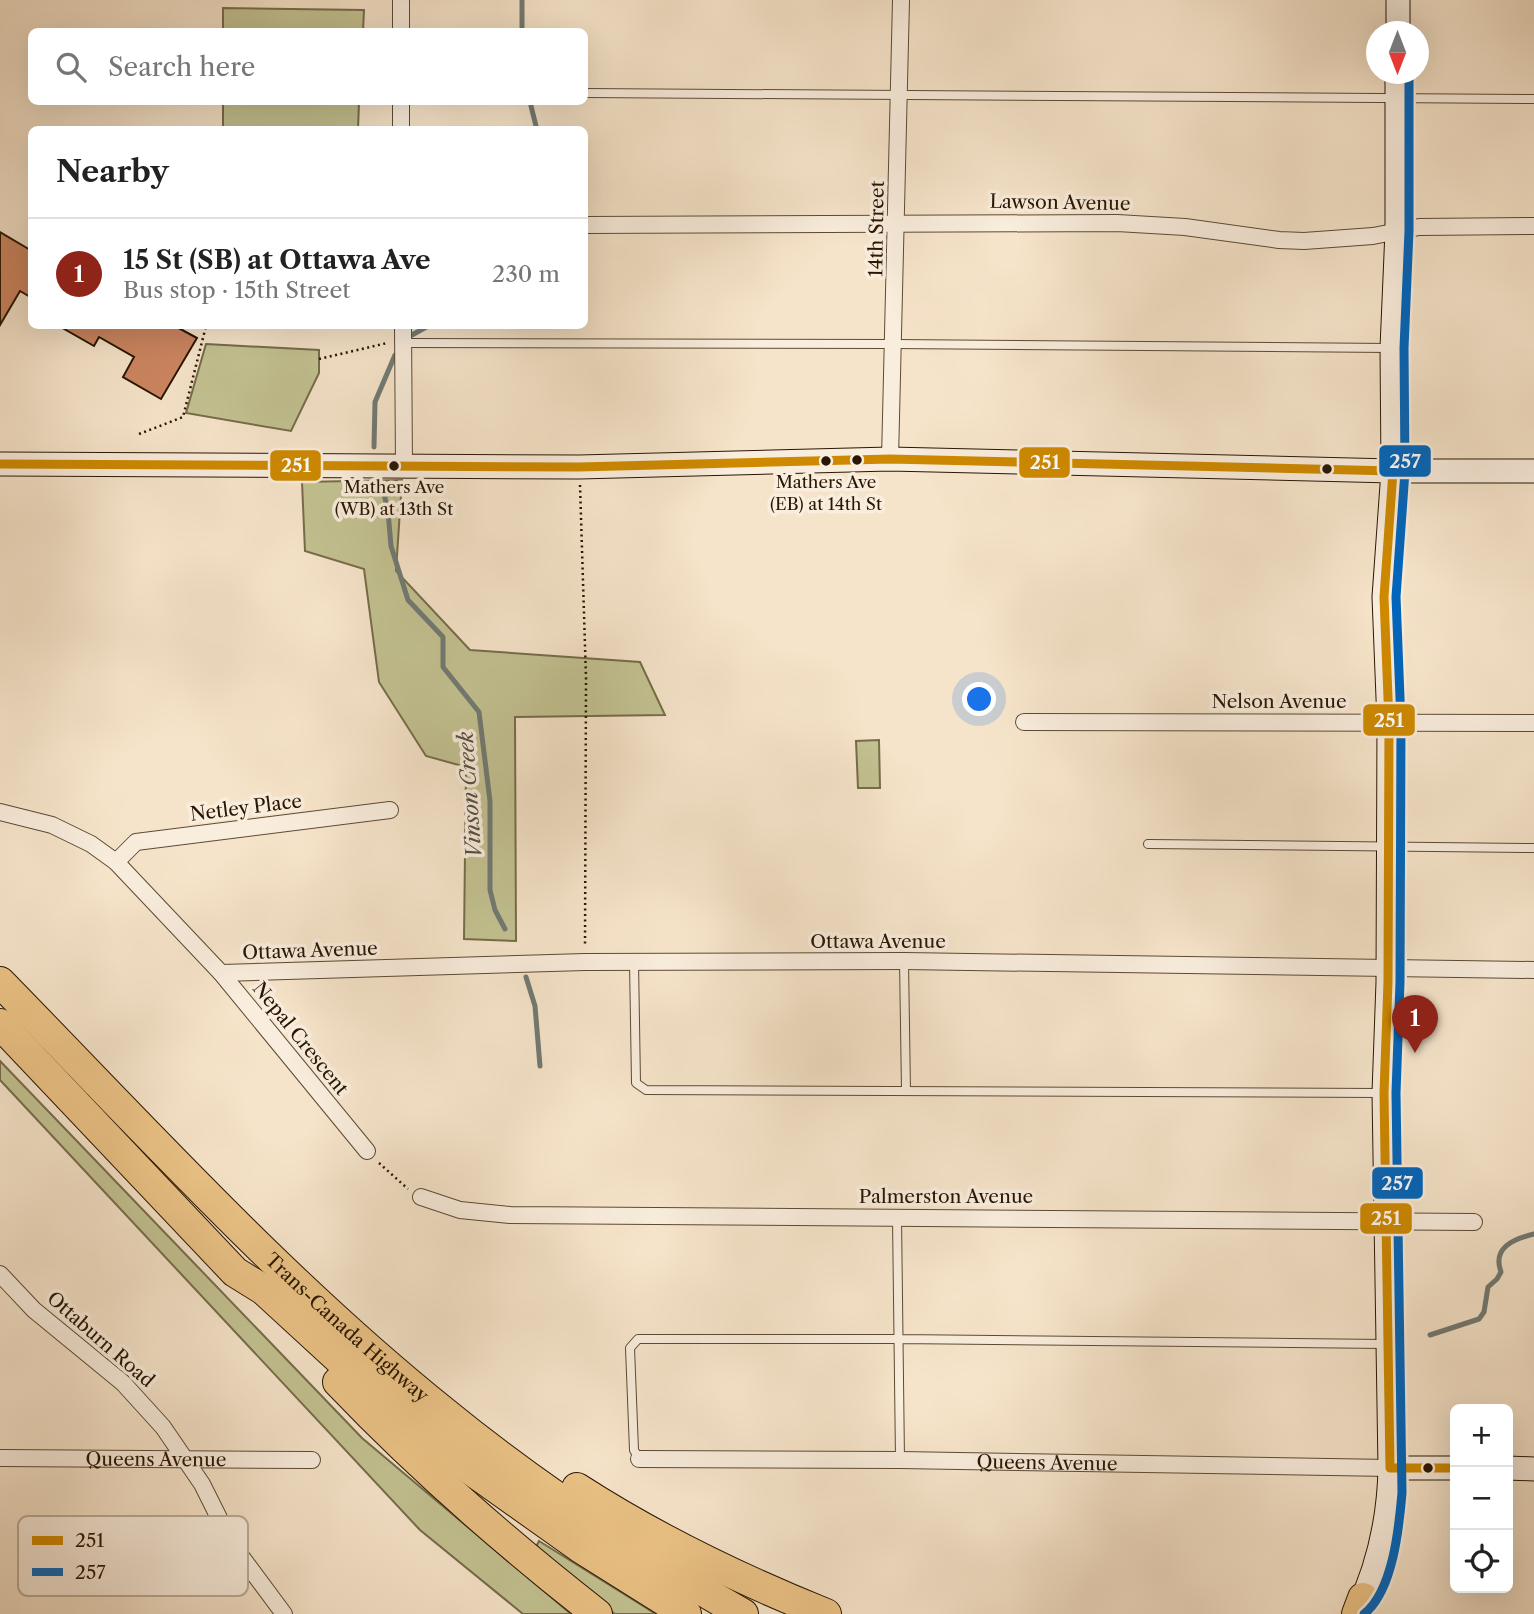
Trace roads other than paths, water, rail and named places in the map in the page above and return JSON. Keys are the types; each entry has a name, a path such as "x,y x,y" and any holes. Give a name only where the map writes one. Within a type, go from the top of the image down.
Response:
{"highway":[{"name":"Trans-Canada Highway","path":"0,982 210,1197 346,1329 491,1450 646,1557 743,1614"},
{"name":"Trans-Canada Highway","path":"0,1024 235,1272 264,1290 376,1393 474,1472 581,1548 685,1614"},
{"path":"210,1197 406,1363 501,1437 608,1508 663,1539 720,1569 826,1614"},
{"path":"235,1272 363,1409 410,1455 508,1543 597,1614"}],"street":[{"path":"401,0 401,28"},
{"name":"14th Street","path":"890,459 901,0"},
{"path":"1398,0 1398,21"},
{"path":"1355,1610 1382,1543 1390,1493 1384,1093 1388,970 1389,723 1384,597 1393,471 1392,348 1397,231 1397,84"},
{"path":"401,105 401,126"},
{"name":"Lawson Avenue","path":"588,225 1117,223 1185,227 1292,240 1373,236 1419,227 1534,226"},
{"path":"404,329 404,467"},
{"path":"0,464 579,467 890,459 1393,471 1534,471"},
{"name":"Nelson Avenue","path":"1024,722 1534,723"},
{"name":"Netley Place","path":"116,862 136,842 390,810"},
{"name":"Nepal Crescent","path":"0,812 52,825 91,844 116,862 221,974 367,1151"},
{"name":"Ottawa Avenue","path":"221,974 585,962 904,961 1534,971"},
{"name":"Palmerston Avenue","path":"421,1197 460,1210 510,1215 1474,1222"},
{"name":"Ottaburn Road","path":"0,1274 34,1310 144,1404 202,1484 218,1516"},
{"name":"Queens Avenue","path":"0,1458 183,1457 312,1460"},
{"name":"Queens Avenue","path":"639,1459 1450,1468"},
{"path":"1513,1468 1534,1469"},
{"name":"Ottaburn Road","path":"248,1566 284,1614"}],"lane":[{"path":"588,93 1534,99"},
{"path":"404,343 1392,348"},
{"path":"1148,844 1534,848"},
{"path":"904,961 906,1091"},
{"path":"634,962 636,1083 646,1090 1384,1093"},
{"path":"897,1217 900,1461"},
{"path":"639,1459 634,1450 630,1348 638,1339 1387,1344"}],"waterway":[{"name":"Vinson Creek","path":"522,0 522,28"},
{"name":"Vinson Creek","path":"531,106 536,126"},
{"name":"Vinson Creek","path":"412,335 423,329"},
{"name":"Vinson Creek","path":"374,447 375,402 395,355"},
{"name":"Vinson Creek","path":"380,477 388,511 391,546 408,600 443,637 443,667 479,712 490,801 490,890 495,910 505,929"},
{"name":"Vinson Creek","path":"526,977 535,1006 540,1066"},
{"name":"Vinson Creek","path":"1430,1335 1479,1319 1484,1312 1488,1287 1501,1272 1499,1257 1502,1251 1512,1242 1534,1234"}],"place":[{"name":"Mathers Ave (EB) at 14th St","path":"826,461"},
{"name":"Mathers Ave (WB) at 13th St","path":"394,466"},
{"name":"15 St (SB) at Ottawa Ave","path":"1415,1053"}]}
